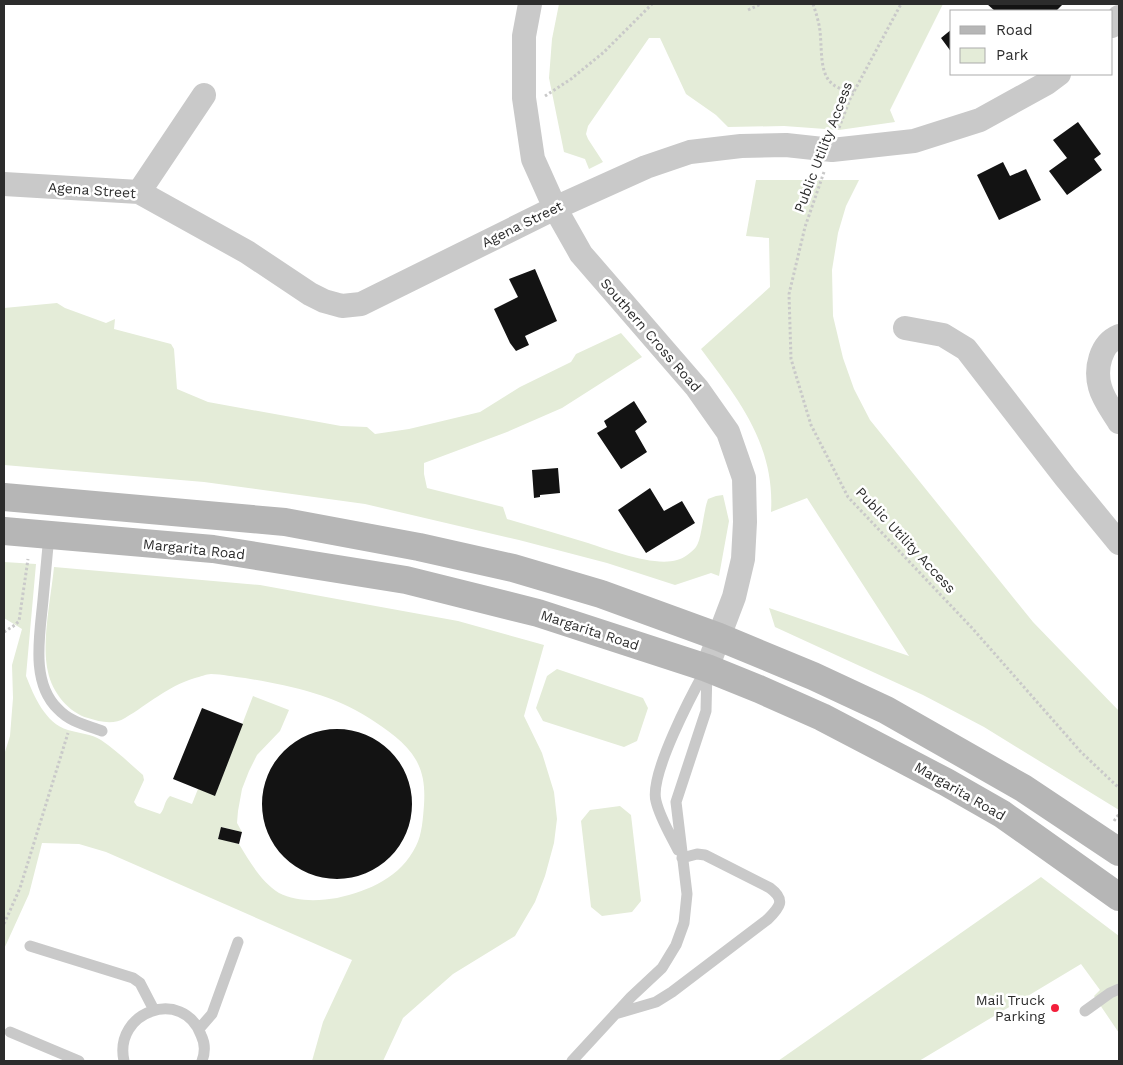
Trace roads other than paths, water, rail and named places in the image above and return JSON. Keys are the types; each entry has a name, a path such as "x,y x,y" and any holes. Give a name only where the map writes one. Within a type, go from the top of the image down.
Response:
{"main road":[{"path":"4,497 285,522 419,547 513,568 601,594 719,637 813,676 886,710 1023,788 1119,852"},
{"name":"Margarita Road","path":"4,531 213,550 406,580 538,613 707,668 822,717 946,782 1002,814 1119,897"}],"street":[{"name":"Southern Cross Road","path":"530,4 524,36 525,102 533,159 555,208 581,254 697,388 728,432 744,478 745,522 743,559 734,597 707,668"},
{"name":"Agena Street","path":"4,184 139,192 247,252 310,294 324,301 342,306 361,304 555,208 646,167 690,152 741,146 786,145 832,150 914,140 980,120 1047,83 1057,75"},
{"path":"139,192 204,94"},
{"path":"905,328 943,335 966,349 1065,477 1119,543"},
{"path":"1119,336 1111,340 1101,354 1099,370 1100,388 1119,422"}],"lane":[{"path":"49,535 39,639 40,667 45,690 57,709 72,721 102,731"},
{"path":"682,858 655,799 657,776 686,704 707,668"},
{"path":"572,1061 615,1014 662,968 676,946 684,923 687,894 676,802 706,711 707,668"},
{"path":"615,1014 656,1002 672,992 768,919 778,908 780,901 777,894 770,888 705,855 697,854 682,858"},
{"path":"199,1029 208,1021 212,1014 238,942"},
{"path":"30,946 133,978 140,984 154,1010"},
{"path":"1086,1011 1110,993 1119,989"},
{"path":"124,1061 123,1045 129,1028 137,1018 154,1010 168,1009 182,1013 194,1022 199,1029 204,1046 202,1061"},
{"path":"10,1032 79,1061"}],"place":[{"name":"Mail Truck Parking","path":"1055,1008"}]}
